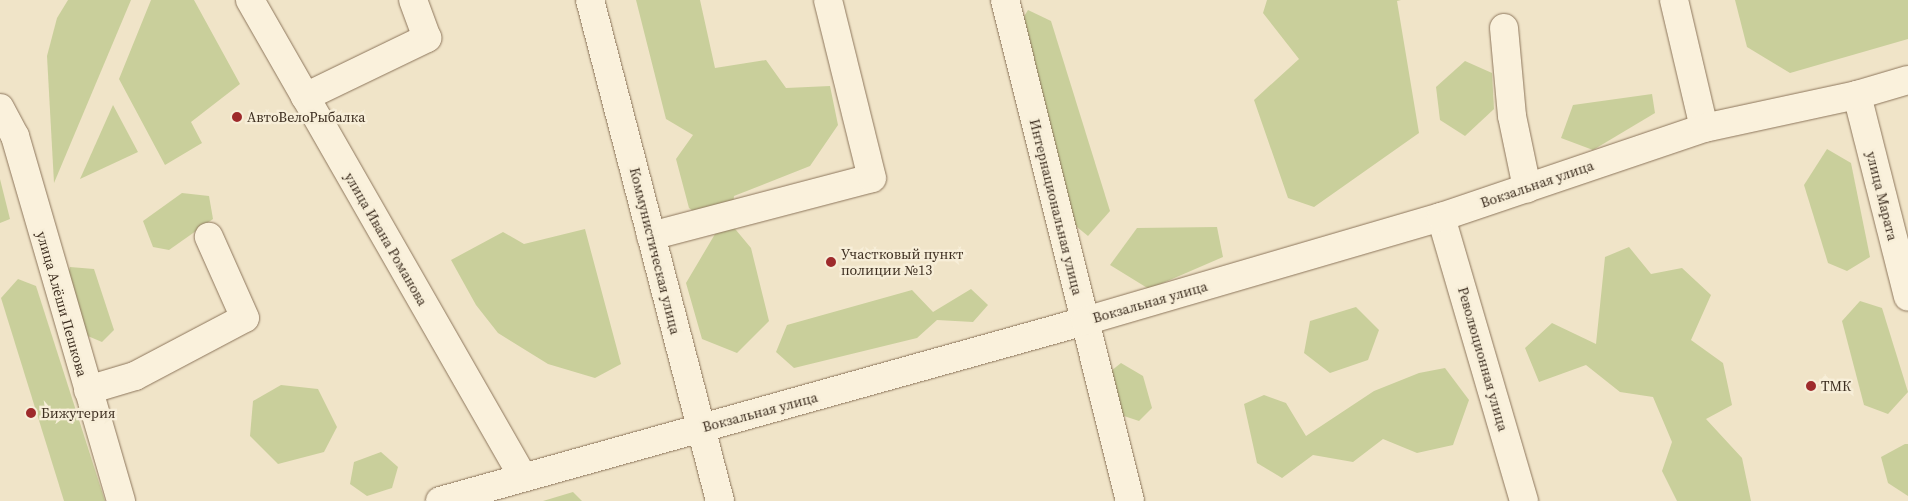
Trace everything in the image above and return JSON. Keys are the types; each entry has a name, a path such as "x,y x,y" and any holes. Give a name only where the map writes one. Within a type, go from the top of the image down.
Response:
{"street":[{"name":"улица Ивана Романова","path":"250,0 523,477"},
{"path":"305,97 427,38 413,0"},
{"name":"Коммунистическая улица","path":"590,0 720,501"},
{"path":"651,236 872,178 828,0"},
{"name":"Интернациональная улица","path":"1005,0 1130,501"},
{"path":"1674,0 1704,128"},
{"path":"1504,28 1512,116 1527,188"},
{"name":"Вокзальная улица","path":"440,501 1085,321 1441,217 1704,128 1857,95 1908,80"},
{"name":"улица Марата","path":"1857,95 1908,298"},
{"name":"улица Алёши Пешкова","path":"0,108 14,136 121,501"},
{"name":"Революционная улица","path":"1441,217 1524,501"},
{"path":"88,390 135,376 245,318 209,237"}],"green space":[{"path":"68,0 131,0 54,183 47,56 57,18"},
{"path":"151,0 194,0 240,84 191,122 202,143 165,165 119,79"},
{"path":"636,0 700,0 715,68 766,60 786,88 830,86 838,125 810,166 734,196 731,224 751,248 769,321 737,353 702,339 686,283 718,229 689,208 676,159 693,135 666,119"},
{"path":"1267,0 1401,0 1397,1 1419,133 1314,207 1288,198 1254,100 1299,59 1263,13"},
{"path":"1735,0 1908,0 1908,39 1790,73 1747,47"},
{"path":"1028,10 1051,21 1110,211 1088,236 1066,218 1016,29"},
{"path":"1465,61 1492,73 1494,109 1465,136 1440,120 1436,87"},
{"path":"1652,94 1655,113 1593,150 1561,138 1573,105"},
{"path":"113,105 138,152 80,179"},
{"path":"1827,149 1851,163 1870,257 1847,271 1828,263 1804,185"},
{"path":"0,179 10,219 0,223"},
{"path":"182,193 209,196 213,219 169,250 153,247 143,221"},
{"path":"1217,227 1223,257 1149,289 1110,265 1137,228"},
{"path":"585,229 621,364 595,378 548,364 498,333 476,305 451,260 503,232 524,244"},
{"path":"1629,247 1651,274 1682,268 1711,295 1691,340 1723,363 1732,405 1706,419 1742,458 1751,501 1677,501 1662,471 1672,442 1653,397 1620,392 1586,365 1539,382 1525,348 1552,323 1596,344 1605,257"},
{"path":"70,267 94,269 114,330 102,342 83,334 66,283"},
{"path":"18,279 36,286 105,501 64,501 1,298"},
{"path":"971,289 988,305 973,322 937,320 917,338 794,368 776,352 787,325 912,290 933,312"},
{"path":"1860,301 1882,308 1908,392 1888,414 1864,405 1842,321"},
{"path":"1356,307 1379,330 1368,360 1330,373 1304,353 1310,321"},
{"path":"1121,363 1143,376 1152,408 1139,421 1118,414 1106,375"},
{"path":"1445,368 1469,400 1453,445 1417,453 1383,439 1353,462 1313,455 1282,478 1257,463 1244,404 1264,395 1286,403 1306,436 1374,391 1419,373"},
{"path":"281,385 318,389 337,427 324,452 278,464 250,436 253,401"},
{"path":"1908,444 1908,496 1888,483 1881,457"},
{"path":"381,452 398,467 392,488 367,496 350,484 354,462"},
{"path":"573,492 582,501 543,501"}],"place":[{"name":"АвтоВелоРыбалка","path":"237,117"},
{"name":"Участковый пункт полиции №13","path":"831,262"},
{"name":"ТМК","path":"1811,386"},
{"name":"Бижутерия","path":"31,413"}]}
